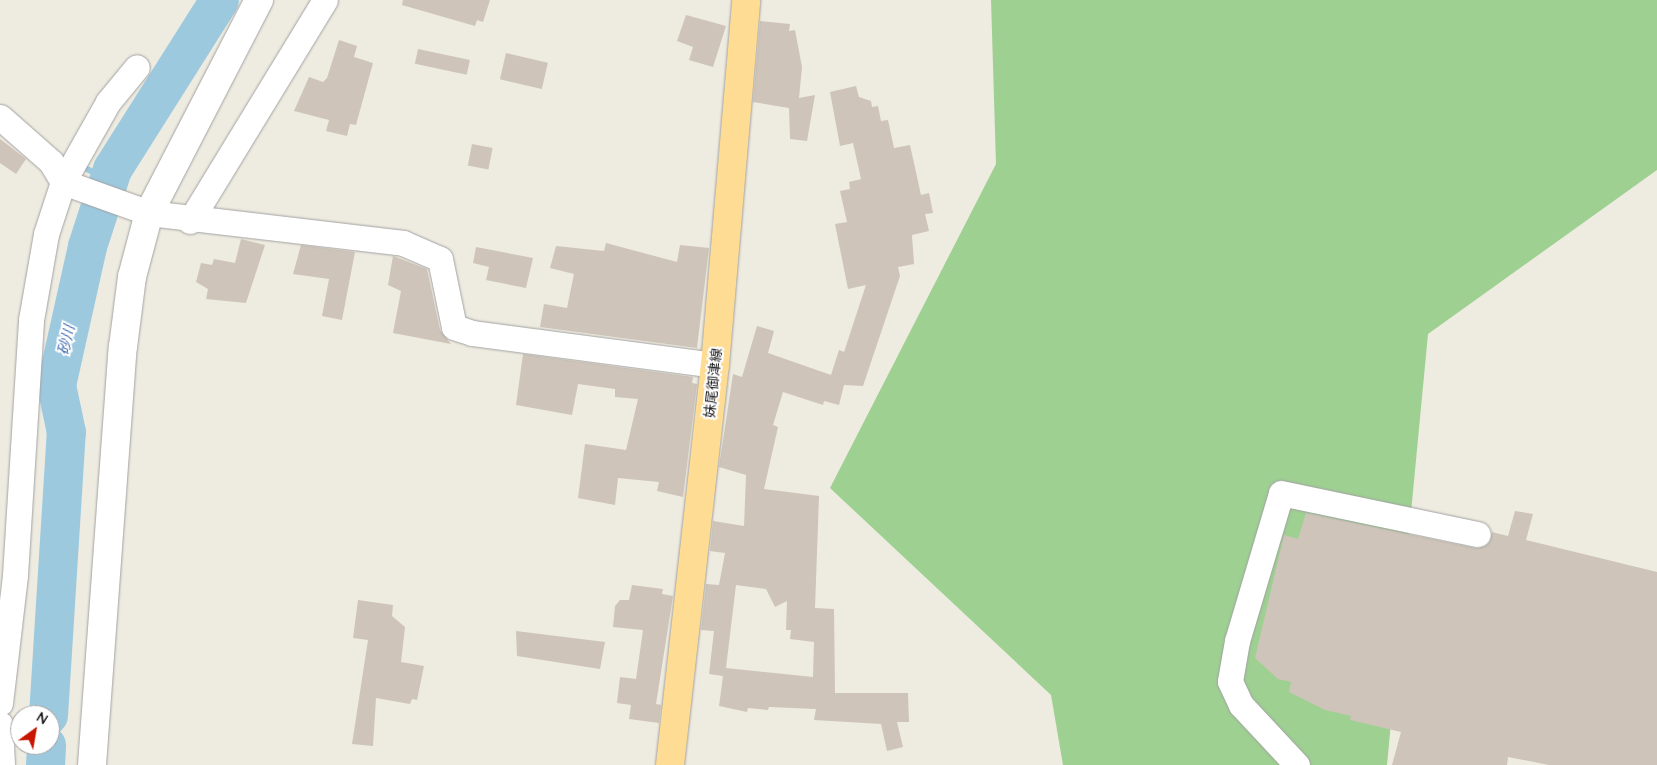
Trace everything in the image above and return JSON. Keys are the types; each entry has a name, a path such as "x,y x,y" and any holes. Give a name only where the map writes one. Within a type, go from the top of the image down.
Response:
{"main road":[{"name":"妹尾御津線","path":"670,765 715,365 746,0"}],"street":[{"path":"92,765 123,346 142,211 259,0"},
{"path":"190,221 326,0"},
{"path":"0,703 15,575 10,458 46,234 70,173 108,102 137,68"},
{"path":"0,117 51,162 142,211 190,221 308,228 403,242 440,259 454,327 579,350 715,365"},
{"path":"1297,765 1241,705 1230,681 1237,641 1281,493 1478,534"},
{"path":"0,724 2,765"}],"green space":[{"path":"991,0 1657,0 1657,170 1428,334 1387,765 1063,765 1051,695 830,488 996,164"}],"building":[{"path":"403,0 490,0 483,22 477,20 475,26 402,5"},
{"path":"686,15 726,26 713,67 689,60 693,47 677,41"},
{"path":"760,21 790,24 789,31 795,30 802,67 799,98 815,95 807,141 790,139 789,108 753,102"},
{"path":"339,40 357,46 354,57 373,63 356,125 350,124 347,136 326,131 329,120 294,111 309,77 323,82 327,78"},
{"path":"418,49 470,60 467,75 415,64"},
{"path":"506,53 548,63 542,89 500,79"},
{"path":"856,86 859,97 871,101 872,107 878,106 881,121 888,120 894,148 910,145 921,195 929,193 933,213 925,214 929,231 912,235 914,264 898,267 900,276 863,386 844,385 839,405 824,401 823,405 783,392 773,425 778,427 764,489 819,496 815,608 834,609 835,693 908,693 909,722 897,722 903,747 887,751 881,724 814,720 816,709 769,707 768,710 748,708 747,712 719,706 723,676 709,674 714,631 701,630 706,584 719,585 725,553 710,551 713,521 744,526 746,475 719,467 733,374 742,377 757,326 774,331 768,353 831,375 839,350 844,352 866,285 848,289 835,224 847,222 840,191 850,189 849,182 861,179 853,143 840,146 830,92","holes":["736,585 766,589 775,607 787,601 786,630 791,630 790,639 814,642 813,677 726,668"]},
{"path":"0,139 26,159 16,174 0,163"},
{"path":"472,144 493,148 488,170 468,166"},
{"path":"241,239 265,245 246,303 206,299 208,289 196,282 201,263 212,265 214,259 235,263"},
{"path":"606,243 677,262 680,245 709,248 697,348 540,327 544,304 567,308 574,274 550,268 556,246 604,251"},
{"path":"301,245 355,252 342,320 322,316 329,279 293,274"},
{"path":"476,247 533,258 526,288 486,280 489,267 473,263"},
{"path":"393,256 427,269 440,330 451,344 393,333 401,291 388,285"},
{"path":"523,354 693,377 692,383 697,384 683,497 657,491 659,482 618,478 615,505 578,498 585,444 626,450 638,399 615,397 615,389 578,384 572,415 516,405"},
{"path":"1515,511 1533,514 1526,540 1657,572 1657,765 1549,765 1508,757 1507,765 1392,765 1401,732 1350,720 1351,716 1325,710 1289,692 1291,682 1278,679 1255,658 1284,535 1298,539 1306,513 1476,548 1488,544 1492,532 1508,536"},
{"path":"632,585 663,589 662,594 673,596 656,704 661,705 659,723 629,719 631,705 617,703 620,677 636,679 643,630 613,627 615,606 620,600 629,600"},
{"path":"358,600 393,605 392,616 405,627 401,662 424,666 417,700 412,699 410,704 376,698 373,746 352,744 368,640 353,638"},
{"path":"516,631 605,642 600,669 517,656"}],"waterway":[{"name":"砂川","path":"49,705 66,432 56,385 87,246 112,169 219,0"},
{"path":"79,165 109,180"},
{"name":"砂川","path":"45,765 46,755"}]}
